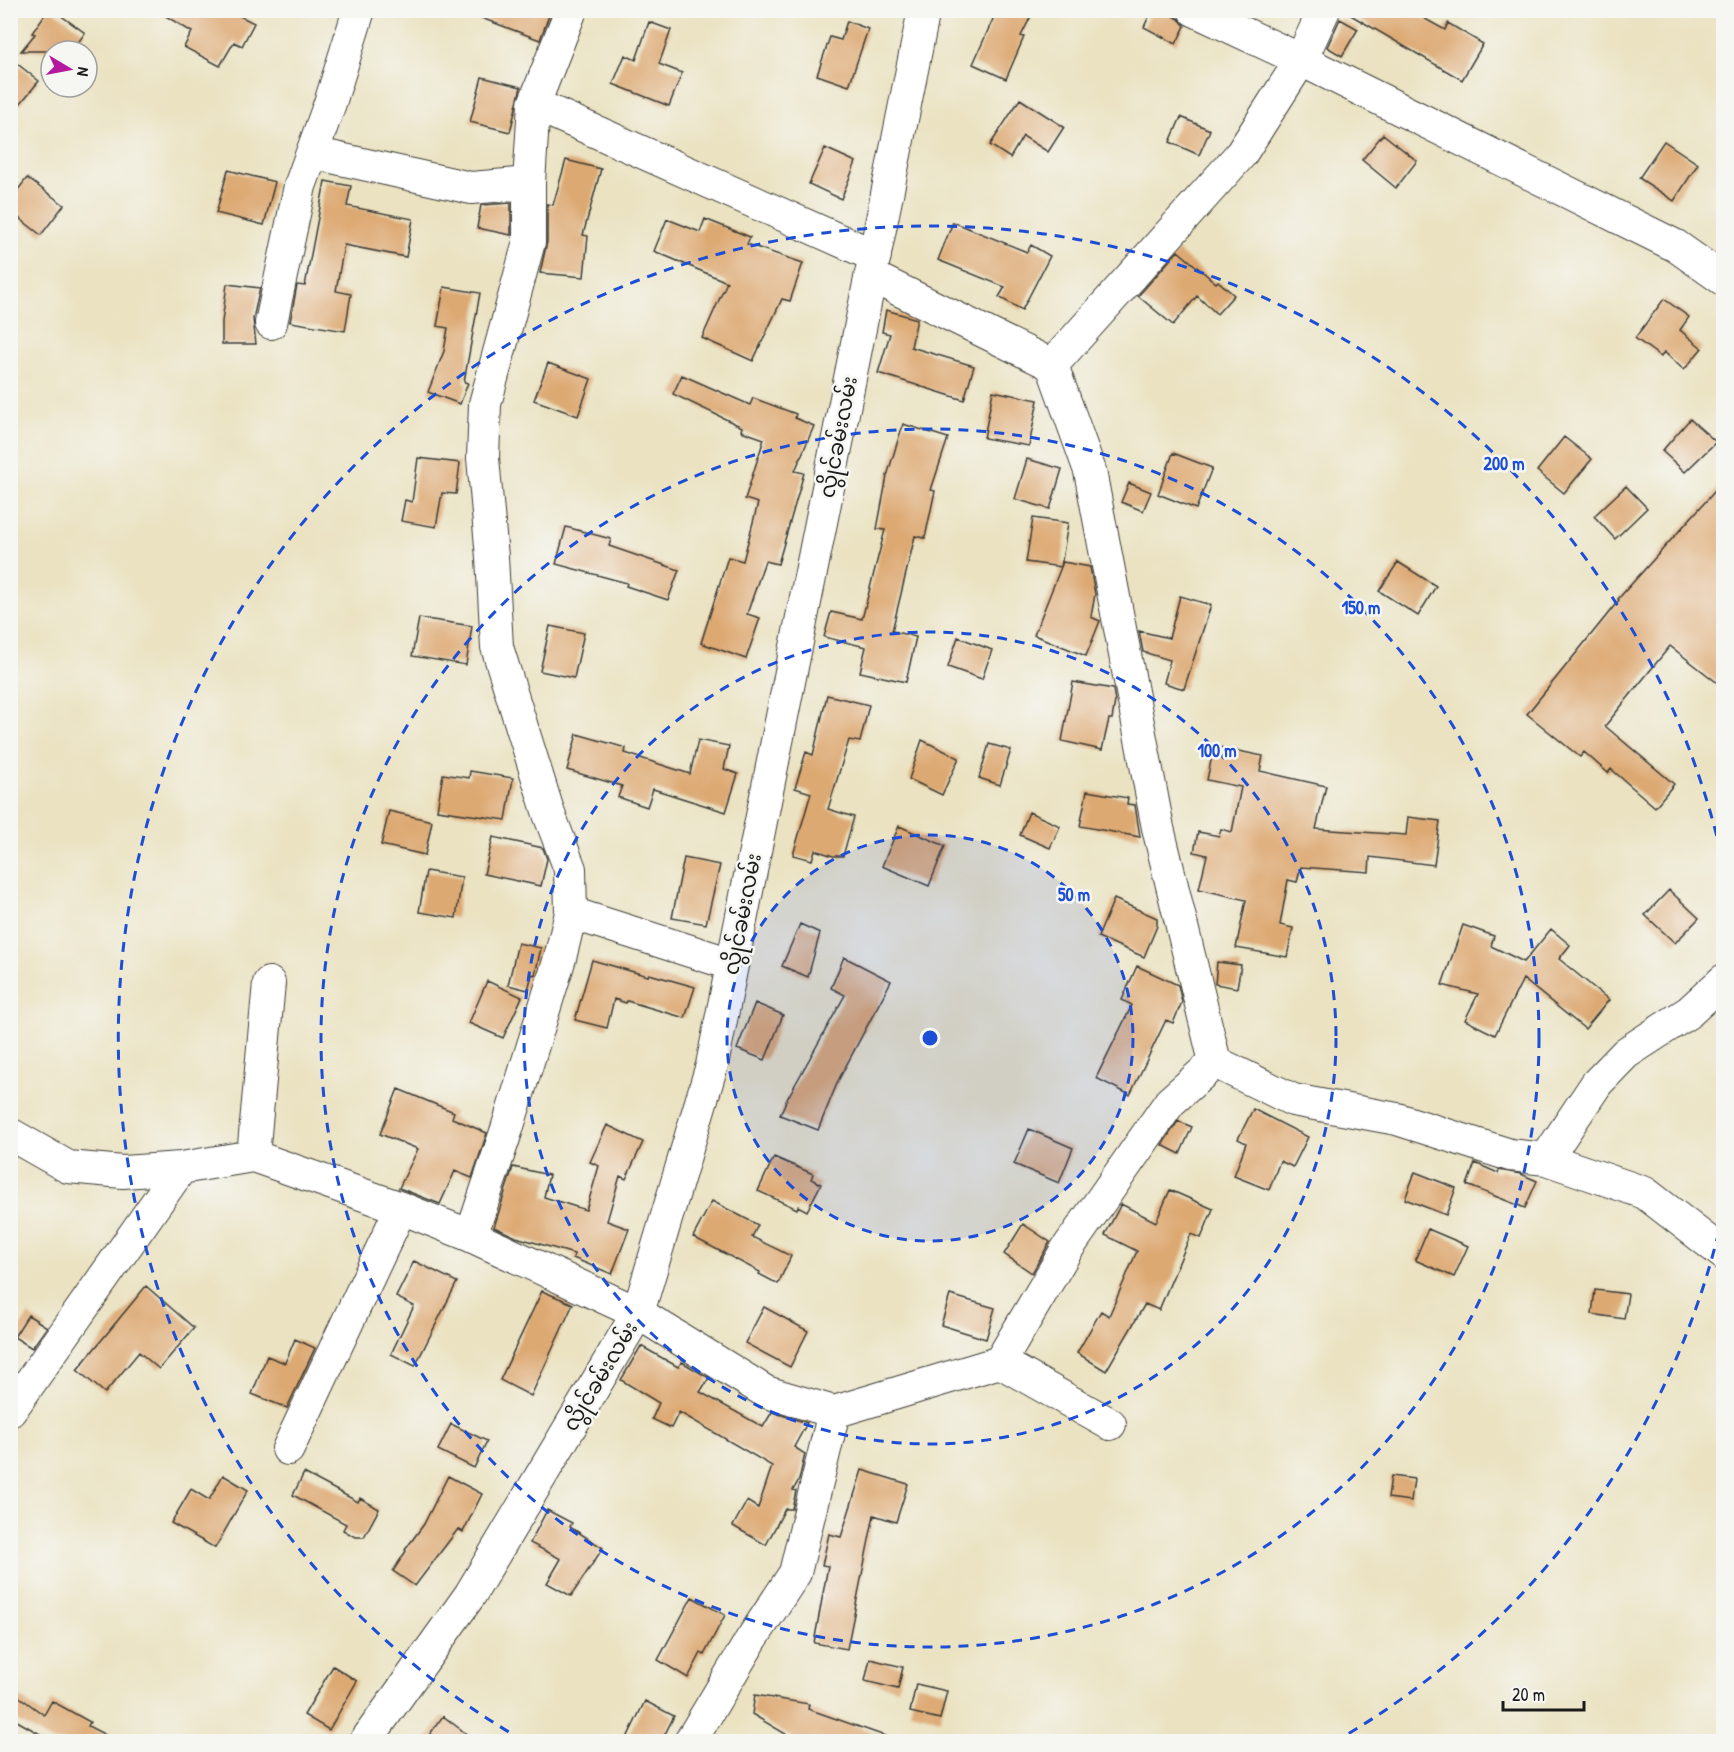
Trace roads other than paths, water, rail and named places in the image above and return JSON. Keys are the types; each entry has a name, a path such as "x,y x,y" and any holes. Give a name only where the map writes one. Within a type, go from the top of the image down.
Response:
{"street":[{"path":"272,323 300,186 313,153 358,10"},
{"path":"471,1236 507,1129 560,958 571,914 570,869 549,814 497,647 483,458 485,404 529,242 529,183 534,104 571,10"},
{"name":"လွိုင်ခမ်းလမ်း","path":"365,1742 470,1595 638,1312 712,1065 924,10"},
{"path":"1194,10 1301,60 1676,246 1724,280"},
{"path":"1052,365 1241,154 1301,60 1324,10"},
{"path":"534,104 873,266 1052,365 1090,471 1158,828 1215,1062"},
{"path":"313,153 471,188 529,183"},
{"path":"571,914 731,964"},
{"path":"1546,1159 1597,1083 1626,1053 1689,1012 1724,980"},
{"path":"253,1156 269,983"},
{"path":"1215,1062 1293,1100 1397,1119 1510,1155 1546,1159 1645,1193 1724,1254"},
{"path":"10,1134 68,1167 123,1172 182,1168 253,1156 401,1208 471,1236 638,1312 766,1392 834,1412 1000,1362 1066,1249 1170,1102 1215,1062"},
{"path":"10,1411 182,1168"},
{"path":"288,1449 401,1208"},
{"path":"1000,1362 1110,1424"},
{"path":"690,1742 795,1573 834,1412"}]}
